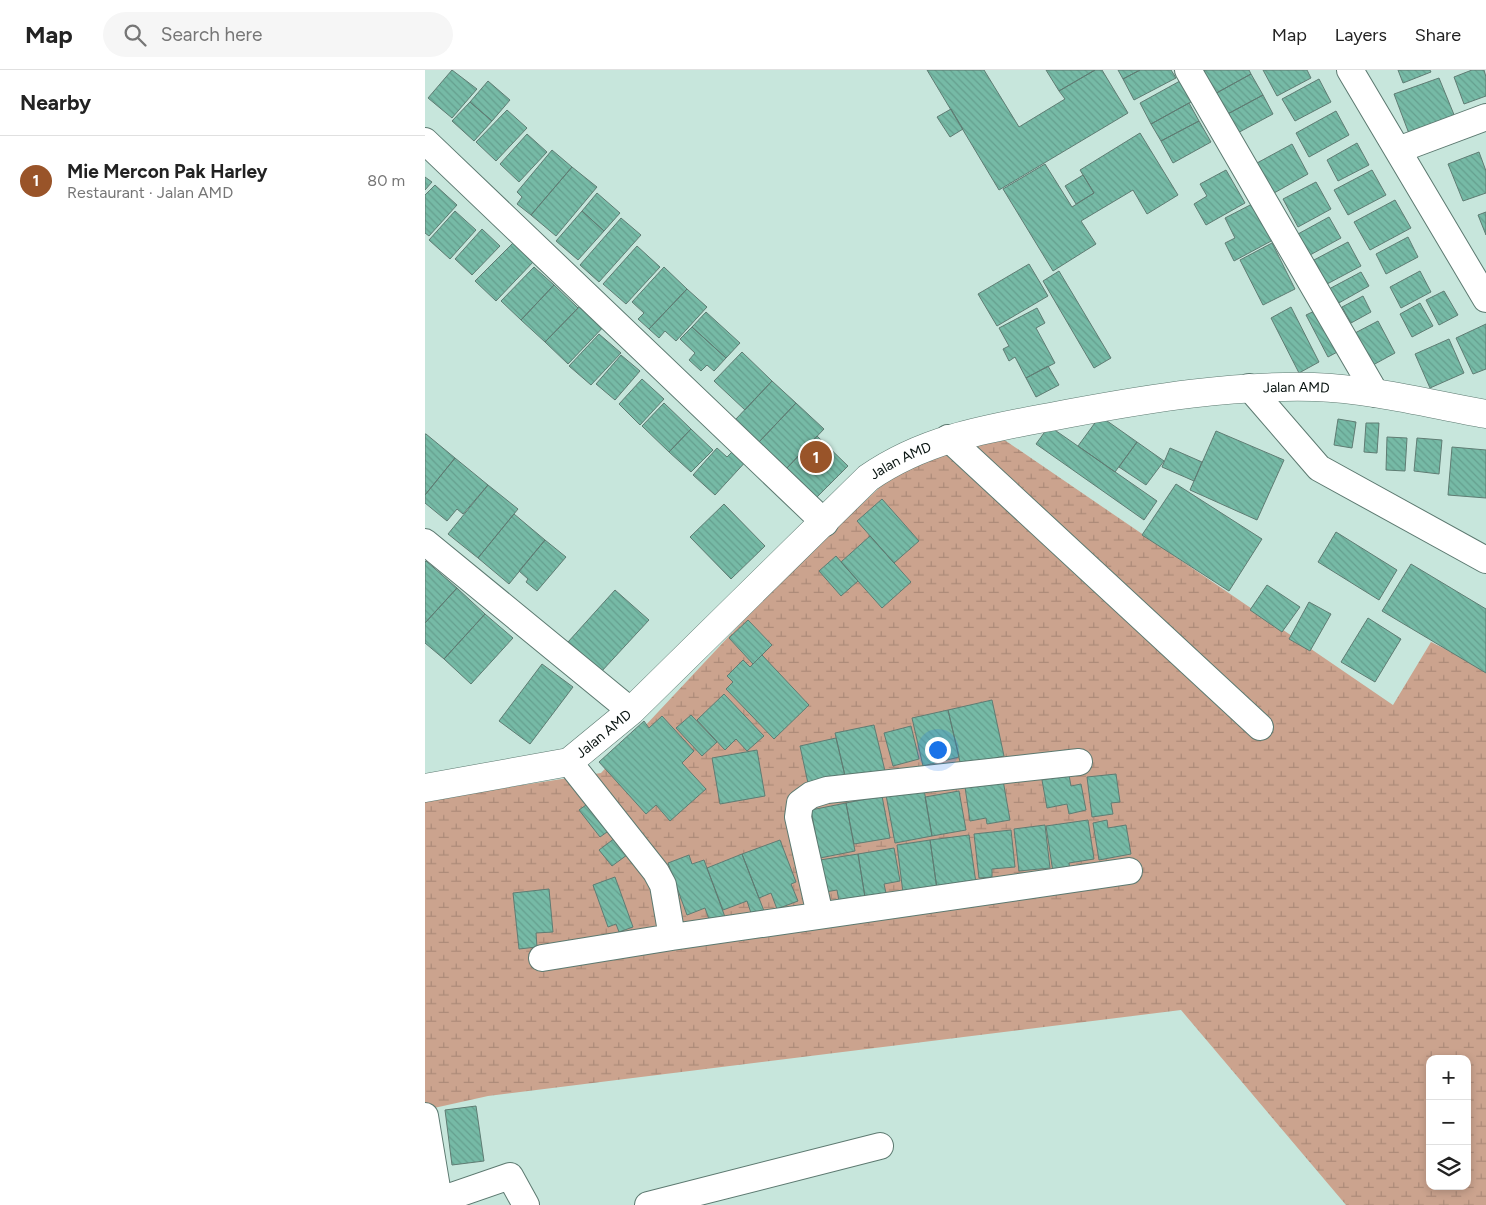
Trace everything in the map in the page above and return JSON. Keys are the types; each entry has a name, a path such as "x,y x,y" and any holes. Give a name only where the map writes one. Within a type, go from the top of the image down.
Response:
{"street":[{"path":"1188,70 1376,394"},
{"path":"1350,70 1482,283"},
{"path":"1398,150 1486,117"},
{"path":"425,141 825,523"},
{"path":"1249,387 1319,468 1486,560"},
{"name":"Jalan AMD","path":"425,788 569,762 631,711 825,523 868,478 887,465 948,438 1153,398 1249,387 1316,387 1376,394 1486,414"},
{"path":"948,438 1260,727"},
{"path":"425,542 631,711"},
{"path":"569,762 657,872 663,886 672,937"},
{"path":"820,915 798,817 800,803 811,795 827,790 1079,762"},
{"path":"542,958 820,915 1129,872"},
{"path":"425,1116 432,1203 510,1176 526,1205"},
{"path":"648,1205 880,1146"}],"green space":[{"path":"1003,439 1393,705 1431,642 1486,669 1486,1205 1346,1205 1181,1010 488,1096 425,1110 425,800 601,773 790,571 909,460"}],"building":[{"path":"452,70 477,89 452,118 428,98"},
{"path":"927,70 984,70 1019,127 1065,99 1059,91 1095,70 1102,70 1128,113 999,190"},
{"path":"1046,70 1095,70 1059,91"},
{"path":"1118,70 1140,70 1123,79"},
{"path":"1140,70 1171,70 1176,78 1134,100 1123,79"},
{"path":"1205,70 1249,70 1251,74 1211,96 1199,74"},
{"path":"1263,70 1307,70 1311,78 1277,96"},
{"path":"1398,70 1430,70 1431,72 1403,83"},
{"path":"1472,70 1484,70 1486,96 1464,104 1454,77"},
{"path":"1251,74 1263,95 1222,117 1211,96"},
{"path":"1189,76 1200,97 1151,124 1140,103"},
{"path":"1439,78 1457,122 1411,139 1394,94"},
{"path":"1319,79 1331,102 1295,121 1282,99"},
{"path":"488,81 510,100 492,121 470,102"},
{"path":"1263,95 1273,114 1232,136 1222,117"},
{"path":"470,102 492,121 474,141 452,121"},
{"path":"1189,103 1199,121 1161,141 1151,124"},
{"path":"951,109 963,129 950,137 937,117"},
{"path":"507,110 527,128 496,161 476,142"},
{"path":"1336,111 1349,135 1309,157 1296,133"},
{"path":"1199,121 1211,142 1173,163 1161,141"},
{"path":"1140,133 1178,195 1147,214 1133,190 1081,221 1096,244 1053,271 1003,189 1045,164 1072,207 1094,193 1080,170"},
{"path":"527,134 547,152 519,182 500,164"},
{"path":"1357,143 1369,165 1338,181 1327,160"},
{"path":"1292,144 1308,174 1274,193 1257,163"},
{"path":"552,150 572,167 531,215 517,204 522,197 517,192"},
{"path":"1479,152 1486,171 1486,193 1463,201 1448,164"},
{"path":"572,167 597,187 556,236 531,215"},
{"path":"1226,170 1245,203 1206,225 1194,204 1207,196 1200,184"},
{"path":"1372,170 1386,195 1348,215 1334,190"},
{"path":"1083,175 1094,193 1076,204 1065,186"},
{"path":"425,177 432,182 425,190"},
{"path":"1316,182 1331,209 1298,227 1283,199"},
{"path":"435,185 457,205 429,236 425,233 425,195"},
{"path":"597,193 620,213 604,231 582,211"},
{"path":"1395,200 1411,228 1370,250 1354,222"},
{"path":"1256,202 1275,239 1234,261 1225,243 1235,238 1225,218"},
{"path":"455,211 476,230 450,259 429,240"},
{"path":"582,211 604,231 578,260 556,241"},
{"path":"1486,212 1486,235 1478,215"},
{"path":"1329,217 1341,238 1310,255 1298,234"},
{"path":"621,218 641,235 599,282 580,265"},
{"path":"482,229 500,246 472,275 455,259"},
{"path":"1408,237 1418,257 1386,274 1376,254"},
{"path":"515,241 535,260 496,301 475,281"},
{"path":"1348,242 1361,266 1327,284 1314,260"},
{"path":"1272,243 1295,289 1263,305 1240,260"},
{"path":"637,246 660,267 626,304 603,284"},
{"path":"1029,264 1048,296 997,326 978,294"},
{"path":"534,267 554,285 521,320 501,301"},
{"path":"664,267 687,289 649,329 638,319 644,313 632,302"},
{"path":"1059,271 1111,358 1094,368 1043,281"},
{"path":"1420,271 1431,292 1401,308 1390,287"},
{"path":"1361,272 1369,286 1337,304 1329,289"},
{"path":"554,285 578,308 545,342 521,320"},
{"path":"687,289 707,307 676,341 665,331 659,338 649,329"},
{"path":"1444,291 1458,315 1439,325 1426,300"},
{"path":"1363,296 1371,312 1351,323 1342,307"},
{"path":"587,299 610,320 568,364 545,342"},
{"path":"1420,303 1433,326 1412,337 1400,314"},
{"path":"1291,307 1319,362 1299,373 1271,318"},
{"path":"1037,308 1045,323 1036,328 1055,363 1026,378 1015,357 1009,361 1003,349 1009,346 999,328"},
{"path":"1319,309 1341,350 1328,357 1306,315"},
{"path":"706,312 740,343 726,358 692,327"},
{"path":"1378,321 1395,353 1373,365 1355,333"},
{"path":"1486,324 1486,369 1473,374 1456,338"},
{"path":"692,327 726,358 714,371 707,365 701,371 689,360 695,353 680,339"},
{"path":"599,334 621,353 591,385 569,366"},
{"path":"1449,339 1464,373 1430,388 1415,354"},
{"path":"742,352 772,381 745,410 714,381"},
{"path":"621,355 640,371 615,400 596,384"},
{"path":"1048,366 1059,385 1036,397 1026,378"},
{"path":"642,379 664,399 640,425 619,404"},
{"path":"772,381 796,403 759,442 735,420"},
{"path":"664,403 691,429 669,452 642,426"},
{"path":"796,403 824,429 787,468 759,442"},
{"path":"1100,416 1137,442 1115,472 1078,446"},
{"path":"1338,419 1356,422 1352,448 1334,445"},
{"path":"1366,423 1379,423 1377,453 1364,452"},
{"path":"1049,426 1157,501 1144,520 1036,444"},
{"path":"691,429 713,450 691,472 669,452"},
{"path":"1216,431 1284,460 1257,520 1190,490"},
{"path":"425,434 455,458 425,495"},
{"path":"817,436 848,466 817,497 787,468"},
{"path":"1387,437 1407,438 1405,471 1386,470"},
{"path":"1417,438 1442,440 1439,474 1414,471"},
{"path":"1137,442 1164,461 1146,485 1119,467"},
{"path":"737,447 749,458 715,495 693,475 717,448 727,457"},
{"path":"1452,447 1486,450 1486,498 1448,495"},
{"path":"1170,448 1202,462 1194,481 1162,467"},
{"path":"455,458 488,485 463,514 457,509 447,521 425,503 425,495"},
{"path":"1176,484 1262,539 1229,591 1142,535"},
{"path":"488,485 518,509 478,558 448,534"},
{"path":"882,499 919,541 894,563 857,521"},
{"path":"724,504 765,546 731,579 690,537"},
{"path":"514,514 545,540 509,584 478,558"},
{"path":"1336,532 1397,570 1379,600 1318,562"},
{"path":"870,536 911,582 882,608 841,562"},
{"path":"545,540 566,557 537,591 526,582 528,579 519,571"},
{"path":"836,556 858,581 841,596 819,571"},
{"path":"425,562 457,588 425,623"},
{"path":"1411,564 1486,609 1486,673 1382,611"},
{"path":"1267,585 1300,607 1282,632 1250,610"},
{"path":"457,588 485,614 444,659 425,643 425,623"},
{"path":"615,590 649,620 601,672 568,642"},
{"path":"1309,602 1331,614 1310,651 1289,639"},
{"path":"485,614 513,638 471,684 444,659"},
{"path":"1368,618 1401,639 1375,682 1341,662"},
{"path":"748,620 772,645 753,664 729,638"},
{"path":"762,655 809,705 774,739 726,689 733,682 727,676 743,660 750,667"},
{"path":"542,664 573,687 530,744 499,721"},
{"path":"724,694 764,736 747,751 736,739 725,750 697,720"},
{"path":"992,700 1004,756 961,766 948,710"},
{"path":"948,710 959,757 923,766 912,718"},
{"path":"691,715 717,742 702,756 676,728"},
{"path":"662,716 694,751 682,763 706,789 670,821 656,805 646,814 599,762 644,721 649,728"},
{"path":"874,725 885,771 846,780 835,733"},
{"path":"911,726 919,759 893,766 884,733"},
{"path":"836,738 846,780 809,788 800,746"},
{"path":"757,750 765,796 720,804 712,758"},
{"path":"1116,774 1120,802 1111,803 1113,814 1092,817 1087,777"},
{"path":"1069,775 1071,786 1081,784 1086,810 1069,814 1067,804 1047,808 1042,780"},
{"path":"1003,780 1010,820 987,824 986,818 970,821 965,787"},
{"path":"924,789 932,836 895,843 886,795"},
{"path":"959,791 966,830 932,836 925,797"},
{"path":"882,796 890,838 854,844 846,803"},
{"path":"593,800 614,827 600,837 579,810"},
{"path":"846,803 855,851 820,858 811,810"},
{"path":"1088,820 1094,859 1069,863 1070,870 1053,872 1046,826"},
{"path":"1107,820 1108,828 1126,825 1131,854 1099,860 1093,823"},
{"path":"1045,825 1050,868 1019,871 1014,829"},
{"path":"1011,830 1015,867 992,869 992,877 979,878 974,834"},
{"path":"969,835 976,883 937,889 930,840"},
{"path":"615,838 627,855 612,866 599,850"},
{"path":"780,840 796,882 791,884 798,901 777,909 771,893 759,898 742,854"},
{"path":"930,840 937,889 903,893 897,845"},
{"path":"894,848 900,881 884,884 886,893 865,897 858,854"},
{"path":"742,854 764,911 752,916 747,901 723,910 707,868"},
{"path":"858,854 865,897 839,901 837,890 825,892 820,860"},
{"path":"689,855 692,864 704,860 725,917 710,922 705,908 687,915 668,863"},
{"path":"615,877 633,927 619,932 616,924 608,927 593,885"},
{"path":"549,889 553,932 536,933 537,947 519,949 513,893"},
{"path":"476,1106 484,1161 452,1165 445,1110"}],"place":[{"name":"Mie Mercon Pak Harley","path":"816,457"}]}
